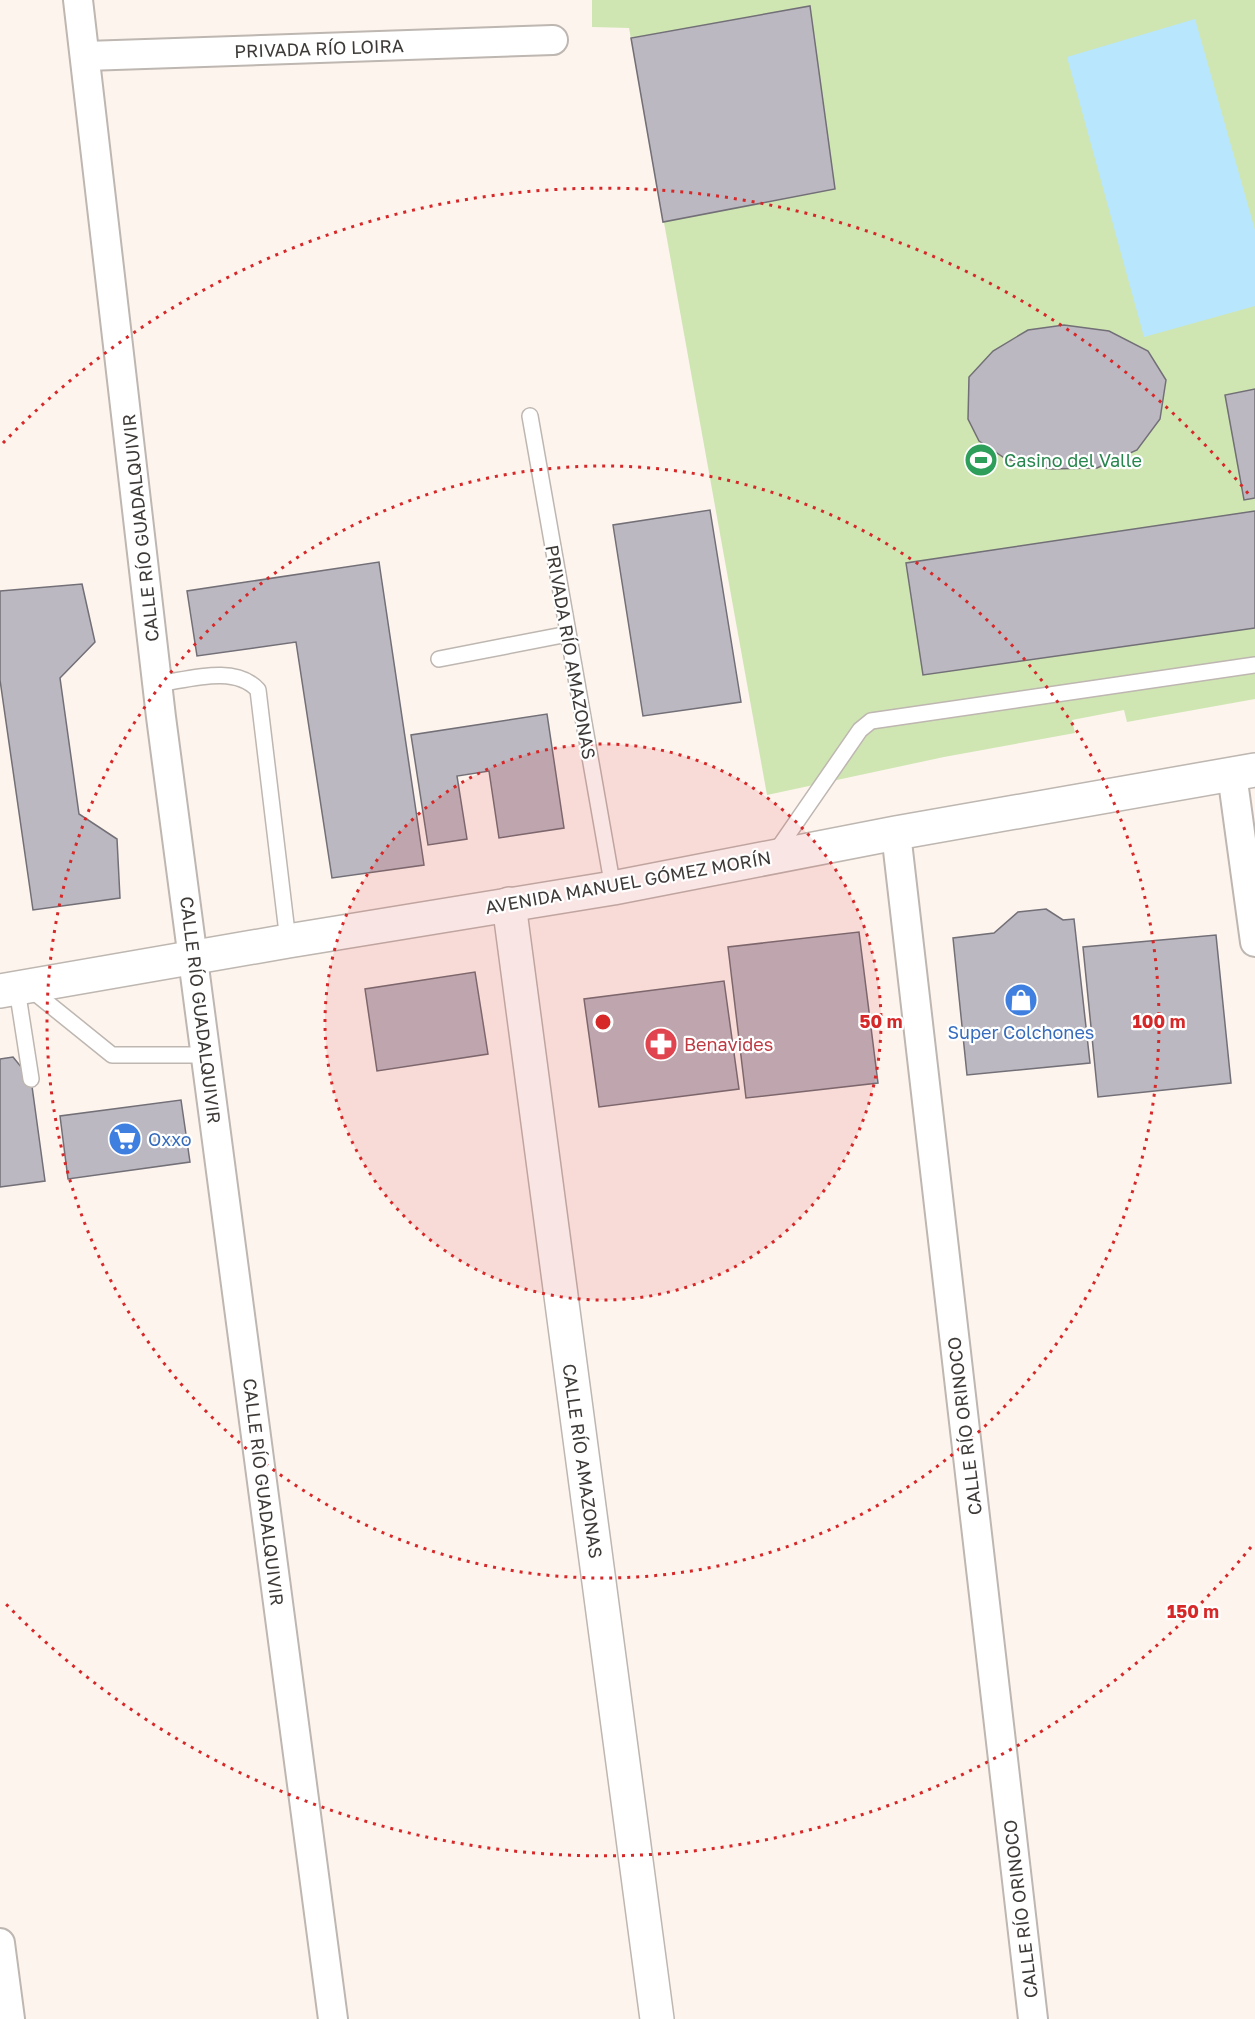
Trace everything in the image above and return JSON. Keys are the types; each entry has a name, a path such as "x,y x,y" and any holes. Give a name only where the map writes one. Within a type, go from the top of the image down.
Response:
{"main road":[{"name":"AVENIDA MANUEL GÓMEZ MORÍN","path":"15,989 288,940 613,888 896,833 1244,772"},
{"name":"CALLE RÍO AMAZONAS","path":"508,904 657,2019"}],"street":[{"name":"CALLE RÍO GUADALQUIVIR","path":"78,0 157,684 333,2019"},
{"name":"PRIVADA RÍO LOIRA","path":"86,56 553,40"},
{"path":"1244,772 1255,942"},
{"name":"CALLE RÍO ORINOCO","path":"896,833 1032,2019"},
{"path":"0,1943 10,2019"}],"lane":[{"name":"PRIVADA RÍO AMAZONAS","path":"530,416 613,888"},
{"path":"439,659 568,634"},
{"path":"773,856 860,730 871,721 1255,666"},
{"path":"157,684 231,675 251,682 258,690 288,940"},
{"path":"15,989 112,1055 207,1055"},
{"path":"15,989 31,1079"}],"green space":[{"name":"Casino del Valle","path":"592,0 1255,0 1255,699 1127,722 1124,710 1072,720 1075,733 944,757 767,795 629,28 592,27"}],"water":[{"path":"1195,19 1255,230 1255,306 1144,337 1067,57"}],"building":[{"path":"810,6 835,189 663,222 631,38"},
{"path":"1064,325 1109,331 1148,351 1166,380 1160,419 1137,450 1097,468 1050,469 1006,459 979,441 968,419 969,377 993,351 1028,330"},
{"path":"1255,389 1255,498 1244,500 1225,395"},
{"path":"710,510 741,702 643,716 613,525"},
{"path":"1255,511 1255,628 923,675 906,563"},
{"path":"379,562 424,865 332,878 296,642 197,656 187,591"},
{"path":"82,584 95,642 60,678 79,814 117,839 120,898 33,910 0,680 0,591"},
{"path":"547,714 564,828 499,838 489,771 457,776 467,839 428,845 411,735"},
{"name":"Super Colchones","path":"1046,909 1063,920 1074,919 1090,1063 967,1075 953,938 994,933 1018,912"},
{"path":"859,932 878,1083 746,1098 728,947"},
{"path":"1216,935 1231,1083 1098,1097 1083,947"},
{"path":"475,972 488,1054 377,1071 365,989"},
{"name":"Benavides","path":"724,981 739,1089 599,1107 584,999"},
{"path":"13,1057 31,1079 45,1181 0,1187 0,1059"},
{"name":"Oxxo","path":"181,1100 190,1162 68,1179 60,1116"}],"place":[{"name":"Casino del Valle","path":"981,460"},
{"name":"Super Colchones","path":"1021,1000"},
{"name":"Benavides","path":"661,1044"},
{"name":"Oxxo","path":"125,1139"}]}
